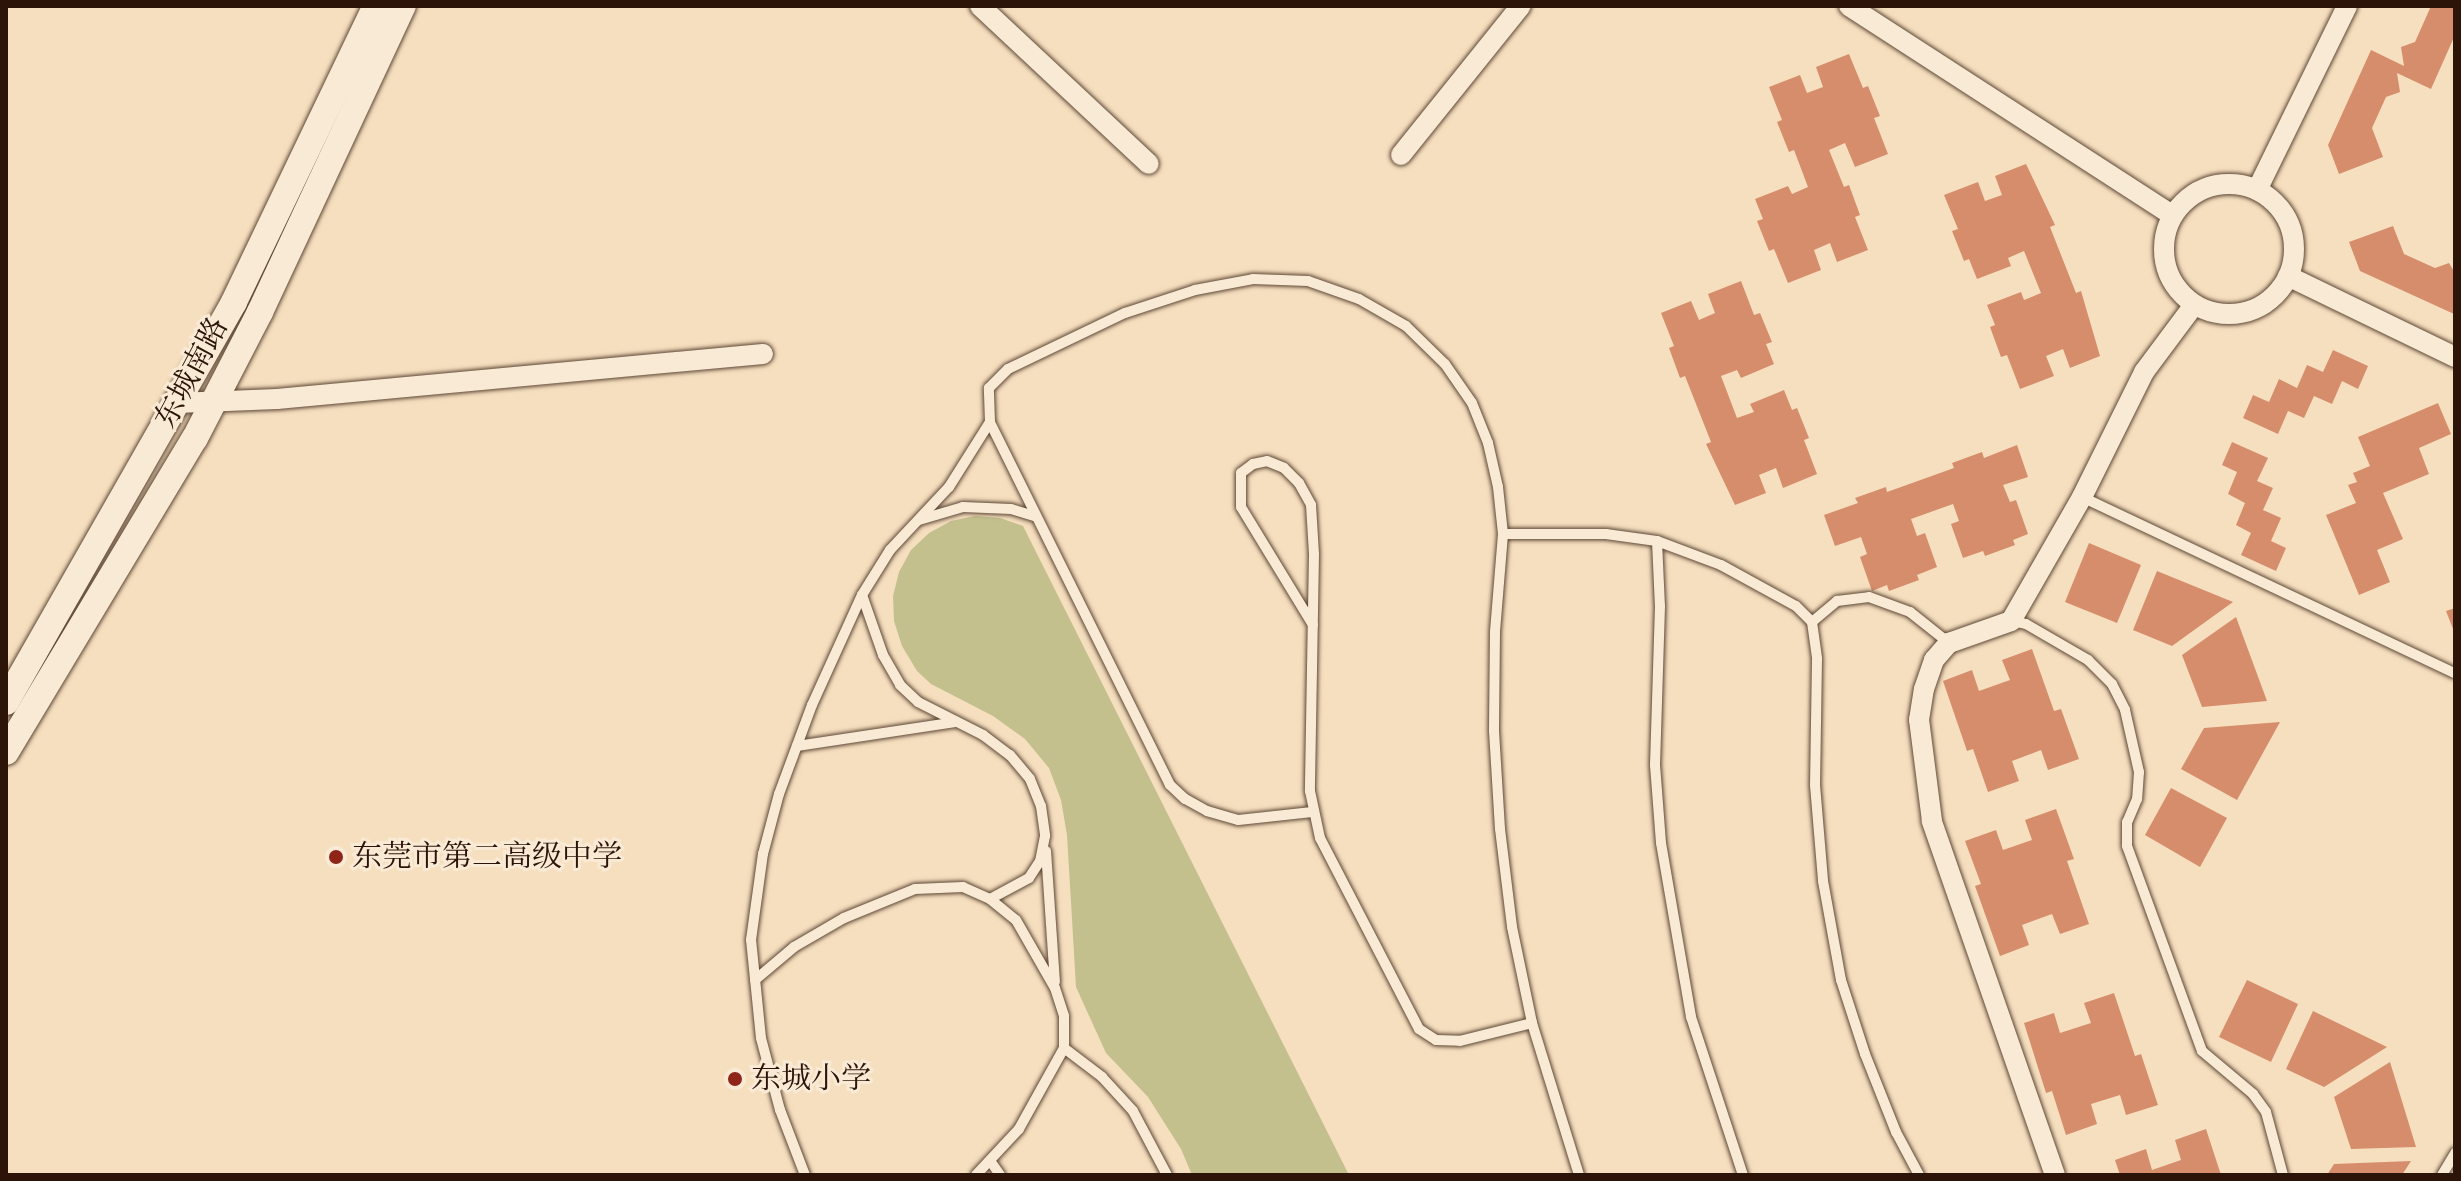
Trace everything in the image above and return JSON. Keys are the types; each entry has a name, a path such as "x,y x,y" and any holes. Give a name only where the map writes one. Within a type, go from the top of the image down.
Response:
{"street":[{"name":"东城南路","path":"6,702 234,302 376,6"},
{"name":"东城南路","path":"6,752 212,404 260,312 403,6"},
{"path":"980,6 1149,164"},
{"path":"1401,155 1521,6"},
{"path":"1849,6 2172,215"},
{"path":"2257,190 2347,6"},
{"path":"2229,183 2257,190 2285,215 2294,243 2288,276 2274,296 2250,311 2231,315 2194,305 2170,278 2163,257 2165,234 2172,215 2191,195 2213,185 2229,183"},
{"path":"2288,276 2455,357"},
{"path":"2055,1175 1932,821 1919,720 1924,689 1934,660 1949,643 2011,621 2082,497 2144,372 2194,305"},
{"path":"177,403 212,404 763,354"}],"lane":[{"path":"1312,812 1238,820 1207,811 1185,799 1170,785 990,422 989,388 1008,369 1125,313 1195,290 1253,279 1308,281 1359,299 1406,326 1445,364 1472,403 1488,443 1503,534 1495,674 1500,829 1512,927 1532,1023 1579,1175"},
{"path":"805,1175 780,1110 761,1038 751,940 754,898 767,839 797,746 862,595 890,550 949,487 990,422"},
{"path":"1313,625 1241,507 1241,473 1253,464 1267,461 1284,468 1299,483 1311,505 1313,625 1312,812 1320,838 1419,1029 1436,1040 1460,1041 1532,1023"},
{"path":"2082,497 2455,673"},
{"path":"917,520 963,507 1011,509 1034,516"},
{"path":"1503,534 1606,534 1657,541 1721,565 1796,606 1812,622 1817,659 1815,785 1823,881 1841,980 1865,1054 1896,1132 1919,1175"},
{"path":"1657,541 1660,606 1655,765 1661,843 1691,1017 1743,1175"},
{"path":"862,595 883,655 900,685 918,702 983,735 1010,755 1030,779 1041,806 1045,836 1055,988"},
{"path":"1812,622 1837,601 1869,597 1910,612 1949,643"},
{"path":"2011,621 2026,624 2088,660 2112,684 2125,710 2139,772 2137,799 2127,822 2127,846 2202,1051 2253,1094 2266,1112 2283,1175"},
{"path":"797,746 955,722"},
{"path":"990,899 1029,878 1040,861 1045,836"},
{"path":"755,980 794,947 844,918 915,889 963,887 990,899 1016,920 1055,988 1064,1016 1064,1048 1019,1129 976,1175"},
{"path":"1064,1048 1102,1077 1133,1111 1167,1175"},
{"path":"2442,1175 2455,1153"},
{"path":"991,1162 1000,1175"}],"shaded area":[{"path":"975,516 1000,518 1023,526 1349,1175 1192,1175 1181,1149 1148,1097 1106,1053 1076,987 1067,835 1061,800 1049,768 1025,739 993,716 931,684 917,671 902,646 894,621 893,596 899,572 911,550 929,533 951,521"}],"building":[{"path":"2431,6 2455,6 2455,35 2431,89 2397,73 2400,92 2386,97 2372,128 2383,157 2339,174 2328,145 2371,50 2404,66 2401,47 2415,42"},
{"path":"1849,54 1863,88 1868,86 1880,116 1874,118 1888,154 1855,167 1845,143 1829,150 1844,187 1849,185 1860,215 1855,217 1868,250 1837,262 1830,243 1814,250 1821,270 1788,283 1774,249 1769,251 1757,221 1763,219 1755,199 1788,186 1792,194 1808,187 1794,150 1789,152 1777,122 1782,120 1769,87 1800,75 1807,93 1823,87 1816,67"},
{"path":"2026,164 2055,225 2050,227 2076,293 2081,291 2100,356 2070,368 2063,349 2046,356 2054,376 2020,389 2007,355 2001,357 1990,327 1995,325 1987,305 2021,292 2024,300 2041,293 2024,251 2008,258 2011,266 1977,279 1969,259 1964,261 1952,231 1958,229 1944,195 1978,182 1985,201 2002,195 1995,176"},
{"path":"2393,226 2404,254 2435,268 2449,263 2455,273 2454,314 2360,271 2349,242"},
{"path":"1741,281 1754,315 1760,313 1772,342 1766,344 1774,364 1741,378 1737,370 1721,376 1737,418 1754,412 1750,404 1784,390 1792,410 1797,408 1809,438 1804,440 1817,474 1783,488 1776,468 1759,475 1766,493 1735,505 1706,444 1711,442 1685,376 1680,378 1669,348 1674,346 1661,313 1691,301 1699,320 1715,313 1708,294"},
{"path":"2333,350 2368,366 2358,389 2342,381 2332,404 2314,396 2304,418 2288,411 2278,434 2243,418 2253,395 2269,402 2279,379 2297,388 2307,365 2323,372"},
{"path":"2438,403 2451,434 2419,448 2429,474 2383,493 2403,539 2377,550 2390,582 2359,595 2326,515 2356,503 2348,485 2357,482 2353,473 2370,466 2358,437"},
{"path":"2232,442 2268,458 2257,481 2273,488 2263,510 2281,518 2271,541 2286,548 2276,571 2241,555 2251,533 2236,525 2245,503 2228,494 2237,472 2222,465"},
{"path":"2017,445 2028,477 2003,485 2010,502 2016,500 2028,534 2013,540 2015,545 1985,556 1983,551 1963,558 1951,524 1959,521 1953,504 1911,519 1917,536 1925,533 1937,567 1917,575 1919,580 1889,591 1887,585 1872,591 1860,557 1867,554 1861,537 1835,546 1824,515 1858,503 1855,498 1886,487 1887,492 1954,468 1952,463 1982,452 1984,458"},
{"path":"2089,543 2141,565 2117,623 2065,602"},
{"path":"2157,571 2233,602 2172,646 2133,630"},
{"path":"2455,608 2455,634 2446,611"},
{"path":"2236,617 2267,701 2202,707 2182,655"},
{"path":"2032,649 2054,711 2061,709 2079,759 2048,770 2041,750 2012,761 2019,781 1988,792 1973,749 1967,751 1943,681 1972,670 1979,691 2010,680 2002,660"},
{"path":"2280,722 2237,800 2181,769 2204,728"},
{"path":"2171,788 2227,818 2200,867 2145,835"},
{"path":"2056,809 2074,859 2067,861 2089,924 2060,934 2052,914 2022,925 2029,945 2000,956 1975,886 1981,884 1965,841 1996,830 2003,850 2032,840 2025,820"},
{"path":"2247,980 2298,1004 2271,1062 2219,1037"},
{"path":"2114,993 2135,1056 2141,1054 2158,1105 2126,1115 2120,1095 2091,1104 2097,1124 2066,1135 2052,1091 2046,1093 2024,1023 2054,1013 2060,1033 2091,1023 2084,1003"},
{"path":"2313,1011 2387,1047 2324,1087 2286,1069"},
{"path":"2390,1062 2416,1147 2351,1149 2334,1097"},
{"path":"2206,1129 2221,1175 2120,1175 2115,1160 2146,1149 2152,1170 2181,1160 2175,1140"},
{"path":"2411,1161 2402,1175 2327,1175 2334,1164"}],"place":[{"name":"东莞市第二高级中学","path":"336,857"},
{"name":"东城小学","path":"735,1079"}]}
